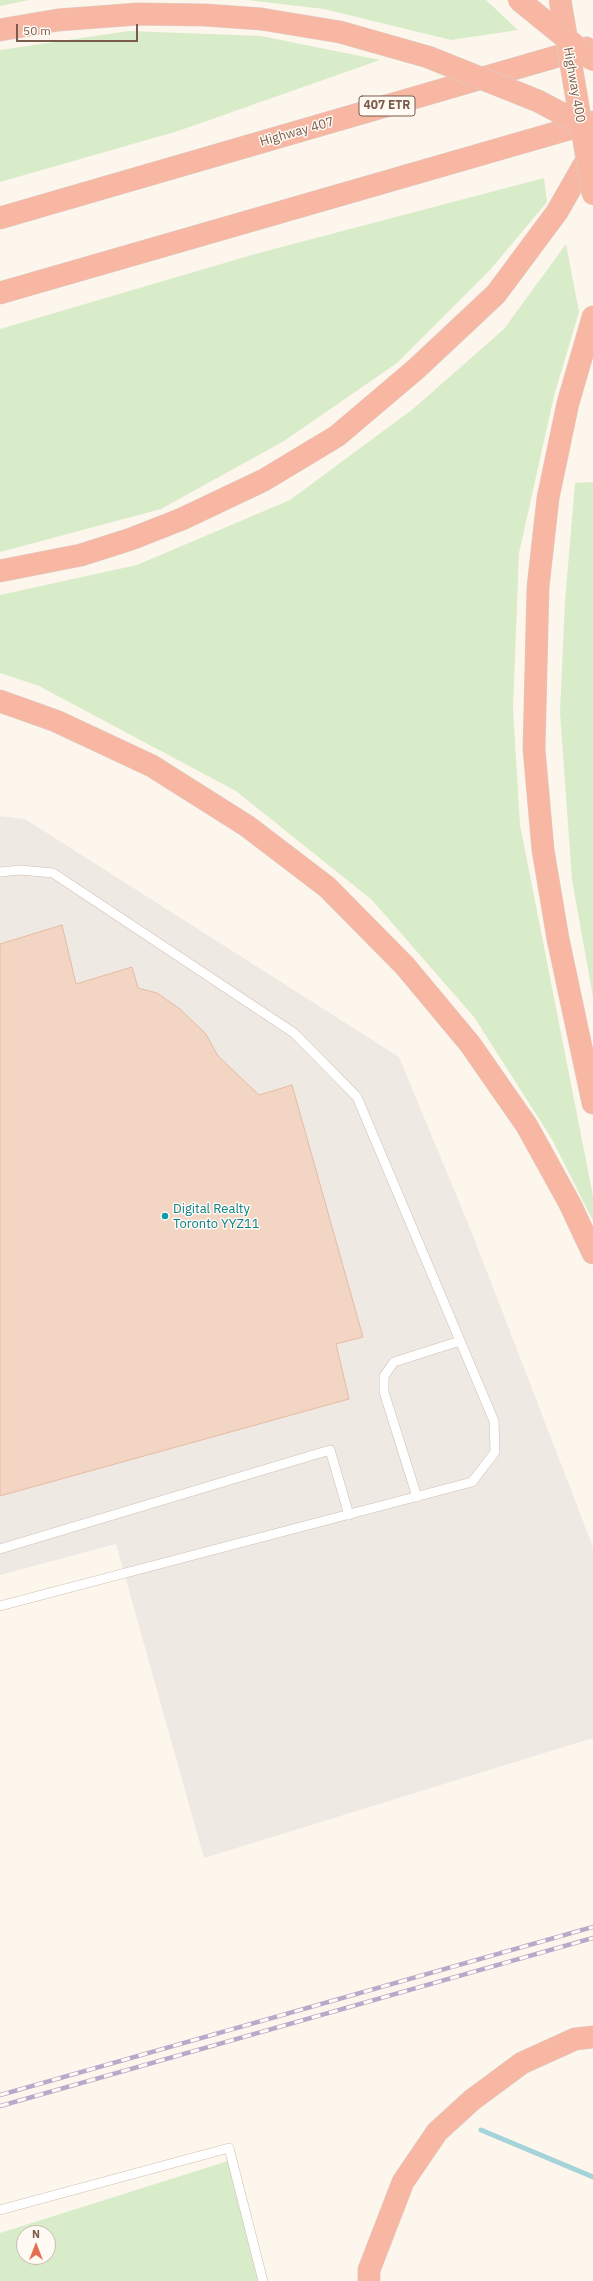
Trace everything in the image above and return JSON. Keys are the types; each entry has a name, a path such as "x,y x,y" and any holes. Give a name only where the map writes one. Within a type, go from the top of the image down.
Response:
{"highway":[{"path":"520,0 593,60"},
{"name":"Highway 400","path":"560,0 593,194"},
{"path":"0,30 58,20 138,14 205,15 261,19 347,34 428,57 538,101 593,130"},
{"name":"Highway 407","path":"0,218 593,46"},
{"path":"0,293 593,122"},
{"path":"0,571 80,555 131,540 175,522 264,480 337,436 416,369 496,294 557,212 593,149"},
{"path":"593,317 568,403 548,498 538,587 534,742 546,865 558,939 593,1103"},
{"path":"0,701 56,721 152,766 248,826 327,887 405,966 470,1044 527,1126 570,1204 593,1253"},
{"path":"369,2281 369,2270 403,2182 437,2132 472,2100 522,2063 575,2039 593,2037"}],"lane":[{"path":"0,868 53,873 294,1033 357,1097 494,1420 495,1452 472,1482 0,1606"},
{"path":"0,872 20,870"},
{"path":"417,1497 384,1392 384,1376 394,1362 460,1341"},
{"path":"0,1549 330,1450 349,1514"},
{"path":"0,2210 229,2148 263,2281"}],"shaded area":[{"path":"0,816 25,819 399,1057 472,1233 593,1547 593,1738 204,1858 116,1544 0,1575"}],"green space":[{"path":"0,0 29,0 0,6"},
{"path":"247,0 486,0 518,30 451,40 324,9"},
{"path":"129,31 261,36 380,60 178,131 0,182 0,50"},
{"path":"544,178 547,202 490,270 397,363 284,441 161,509 0,552 0,329 255,254"},
{"path":"566,244 579,312 554,396 519,553 513,709 520,825 593,1196 593,1221 552,1139 474,1017 372,900 236,791 39,686 0,673 0,595 137,565 290,500 413,409 504,329"},
{"path":"593,482 593,997 572,880 560,713 565,601 575,483"},
{"path":"228,2161 266,2281 0,2281 0,2233 16,2228 16,2265 56,2265 56,2225 25,2225"}],"building":[{"name":"Digital Realty Toronto YYZ11","path":"62,925 76,984 132,967 138,988 157,993 180,1009 206,1034 218,1056 259,1095 292,1085 363,1337 336,1344 349,1399 0,1496 0,944"}],"waterway":[{"path":"481,2130 593,2177"}],"railway":[{"path":"0,2095 593,1927"},
{"path":"0,2106 593,1938"}],"place":[{"name":"Digital Realty Toronto YYZ11","path":"165,1216"}]}
